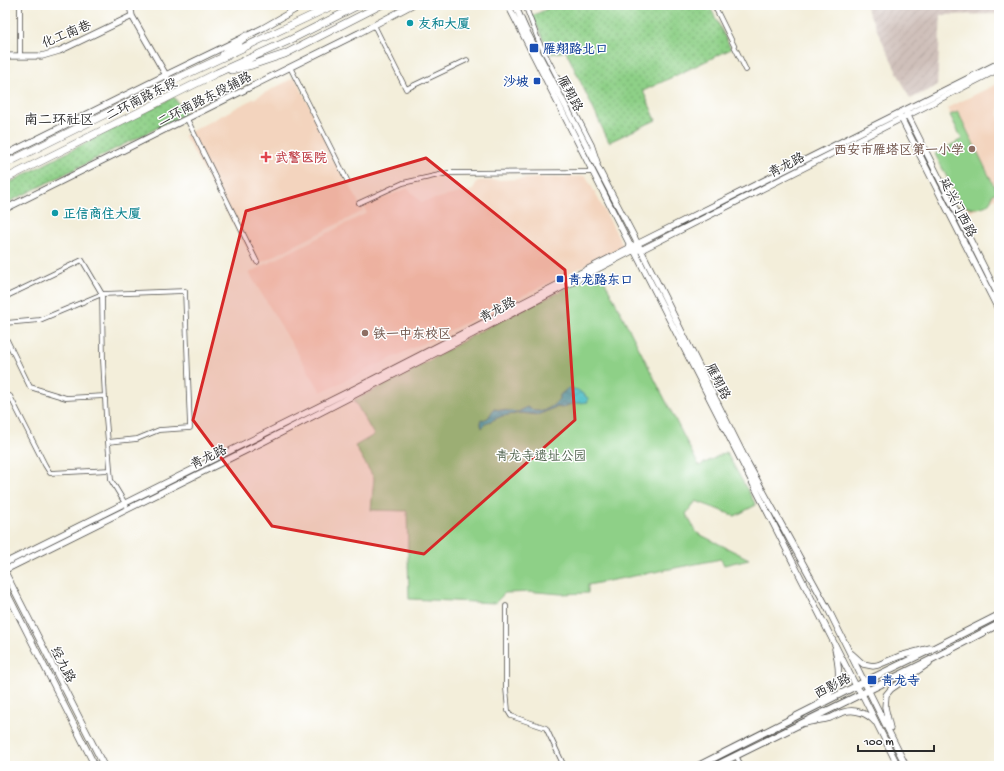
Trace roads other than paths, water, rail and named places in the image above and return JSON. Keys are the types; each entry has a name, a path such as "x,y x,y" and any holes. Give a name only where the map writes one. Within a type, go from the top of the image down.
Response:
{"highway":[{"name":"二环南路东段","path":"5,164 170,82 334,5"},
{"name":"二环南路东段","path":"5,179 217,73 288,41 359,5"},
{"path":"217,73 252,65 285,54 381,5"},
{"path":"212,63 246,36"}],"main road":[{"path":"130,5 132,16 170,82"},
{"path":"5,155 263,28 303,5"},
{"name":"二环南路东段辅路","path":"5,208 187,119 412,5"},
{"name":"雁翔路","path":"508,5 898,766"},
{"name":"雁翔路","path":"515,5 526,30 638,244 746,460 829,611 906,766"},
{"name":"化工南巷","path":"5,56 42,56 59,50 132,16"},
{"name":"青龙路","path":"906,113 999,63"},
{"name":"青龙路","path":"5,563 269,438 467,337 633,249 638,244 999,69"},
{"name":"延兴门西路","path":"906,113 999,297"},
{"name":"青龙路","path":"633,249 641,250 900,116"},
{"name":"延兴门西路","path":"900,116 999,311"},
{"name":"青龙路","path":"5,571 126,506"},
{"name":"经九路","path":"5,571 104,766"},
{"name":"经九路","path":"5,589 95,766"},
{"name":"西影路","path":"698,766 999,615"},
{"name":"西影路","path":"715,766 940,655 999,624"},
{"path":"811,708 831,693 838,679 839,668 833,641"},
{"path":"847,648 859,661 873,666 900,656 936,647"},
{"path":"896,745 885,711 886,695 891,689 940,655"},
{"path":"803,723 824,719 850,710 868,716 878,726"}],"street":[{"path":"20,5 20,56"},
{"path":"524,5 539,42 592,145 599,170"},
{"path":"714,5 746,70"},
{"path":"374,25 406,89 467,60"},
{"path":"290,67 347,180"},
{"path":"187,119 257,262"},
{"path":"359,203 403,183 448,172 593,172"},
{"path":"5,297 82,260 102,294 103,360 111,480 126,506"},
{"path":"5,323 40,320 102,294 185,291 190,428 159,430 137,439 108,442"},
{"path":"5,336 30,387 66,398 105,396"},
{"path":"10,396 50,473 110,470"},
{"path":"506,606 506,688 508,711 511,716 546,728 564,766"},
{"path":"736,755 741,766"}],"water":[{"path":"568,388 578,390 588,398 588,402 571,404 562,408 556,407 538,415 521,413 502,416 486,423 482,428 480,421 488,418 494,409 518,412 527,407 535,411 543,411 558,401 560,395"}],"place":[{"name":"友和大厦","path":"410,23"},
{"name":"雁翔路北口","path":"534,48"},
{"name":"沙坡","path":"537,81"},
{"name":"西安市雁塔区第一小学","path":"972,149"},
{"name":"武警医院","path":"266,157"},
{"name":"正信商住大厦","path":"55,213"},
{"name":"青龙路东口","path":"560,279"},
{"name":"铁一中东校区","path":"365,333"},
{"name":"青龙寺","path":"872,680"}],"district":[{"name":"南二环社区","path":"59,119"}],"park label":[{"name":"青龙寺遗址公园","path":"541,455"}]}
